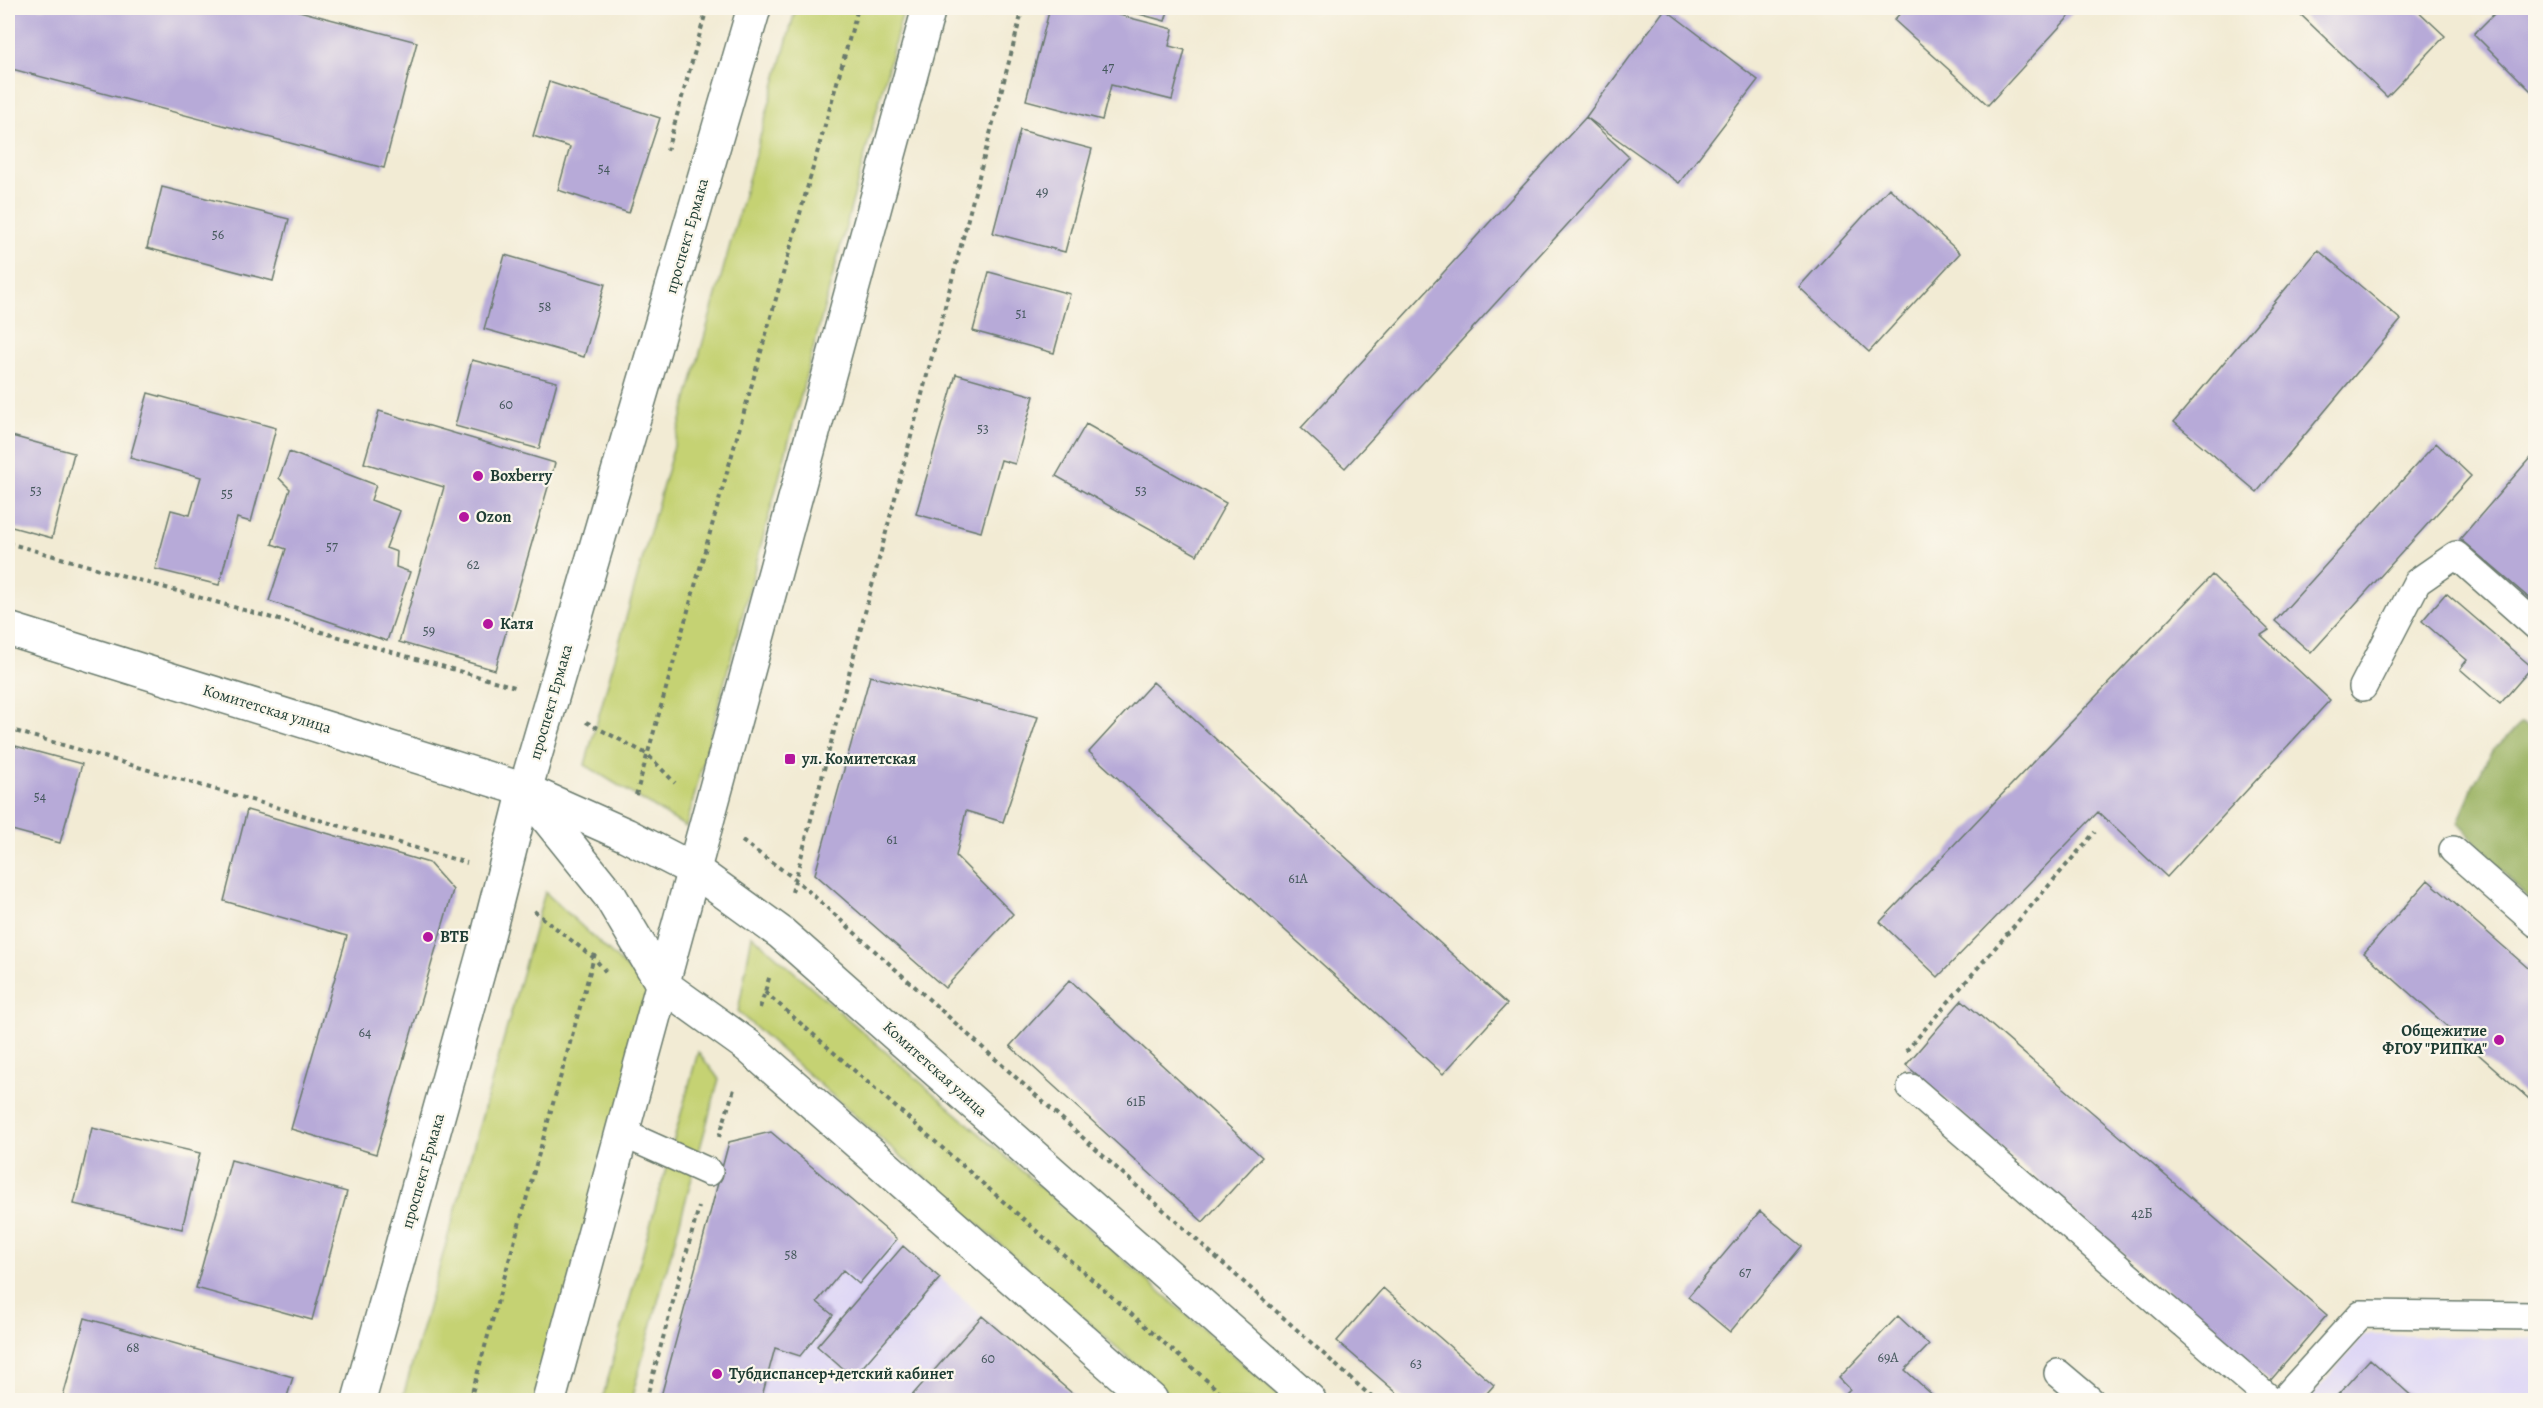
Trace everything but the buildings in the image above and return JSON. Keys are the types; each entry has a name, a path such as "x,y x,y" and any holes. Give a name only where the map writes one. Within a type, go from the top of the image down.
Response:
{"main road":[{"name":"проспект Ермака","path":"359,1401 525,790 754,8"},
{"path":"549,1401 929,8"},
{"name":"Комитетская улица","path":"8,629 525,790 626,835 694,870 781,933 1309,1401"},
{"path":"525,790 610,897 663,985 748,1046 1151,1401"}],"lane":[{"path":"2363,687 2417,582 2456,555 2535,626"},
{"path":"2453,850 2535,923"},
{"path":"1911,1088 2271,1401"},
{"path":"622,1133 709,1172"},
{"path":"2283,1401 2361,1314 2535,1316"},
{"path":"2058,1373 2090,1401"}],"path":[{"path":"626,835 858,8"},
{"path":"646,1401 709,1172 781,933 1023,8"},
{"path":"8,543 519,688 647,754 708,816 795,879 1375,1401"},
{"path":"8,729 472,865 594,958 608,974"},
{"path":"1911,1088 1891,1069 2095,832"},
{"path":"470,1401 610,897"},
{"path":"765,992 1229,1401"}],"shaded area":[{"path":"771,1132 897,1239 982,1316 908,1400 660,1400 730,1142"},
{"path":"2365,1335 2535,1338 2535,1400 2309,1400"}],"green space":[{"path":"796,8 904,8 686,827 585,765"},
{"path":"2522,723 2535,732 2535,907 2458,823 2473,786 2492,751"},
{"path":"545,892 658,997 547,1400 402,1400"},
{"path":"752,935 1284,1400 1176,1400 738,1012"},
{"path":"698,1052 719,1079 631,1400 602,1400"}],"place":[{"name":"Boxberry","path":"478,476"},
{"name":"Ozon","path":"464,517"},
{"name":"Катя","path":"488,624"},
{"name":"ул. Комитетская","path":"790,759"},
{"name":"ВТБ","path":"428,937"},
{"name":"Общежитие ФГОУ \"РИПКА\"","path":"2499,1040"},
{"name":"Тубдиспансер+детский кабинет","path":"717,1374"}]}
